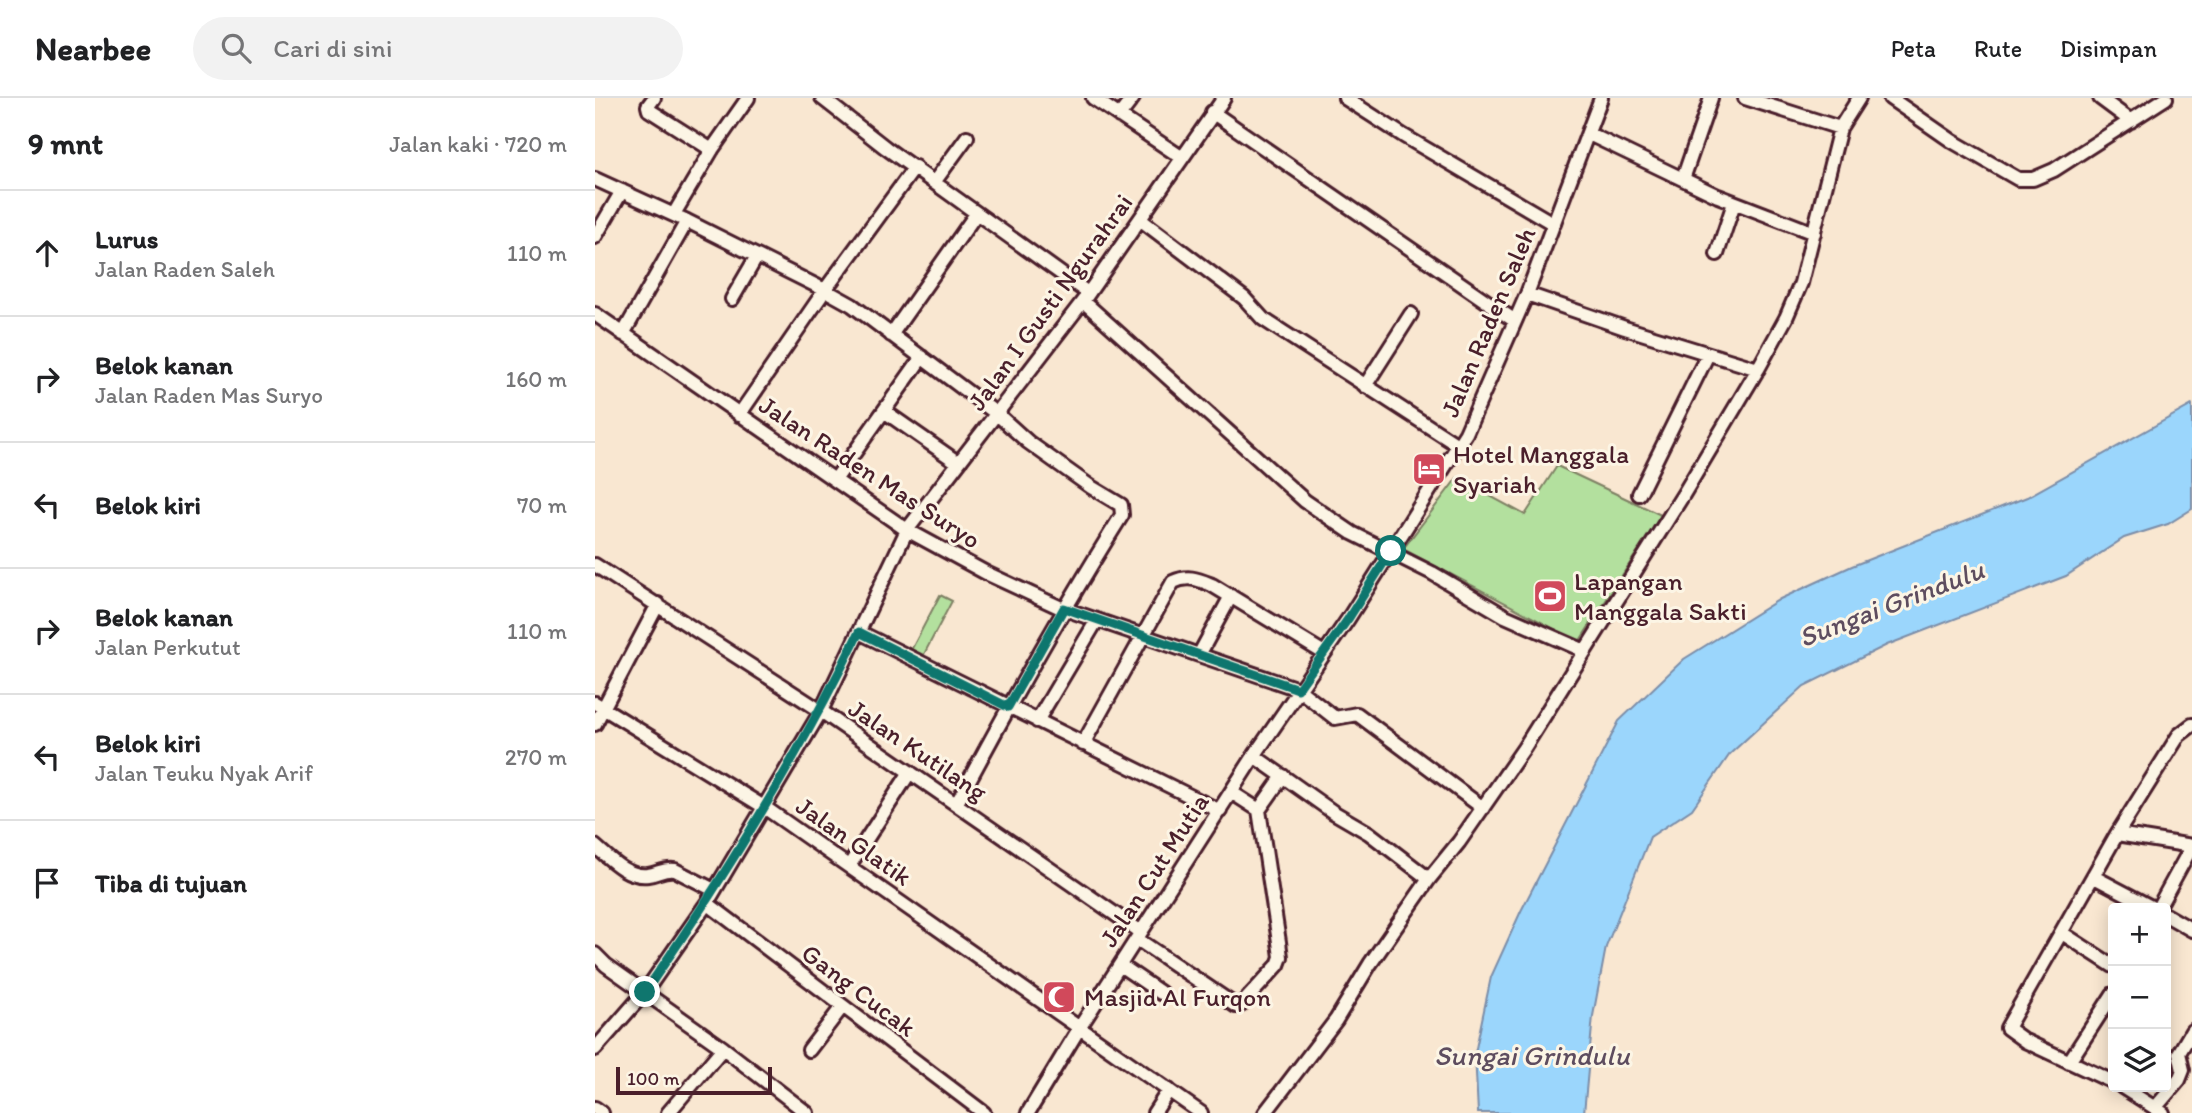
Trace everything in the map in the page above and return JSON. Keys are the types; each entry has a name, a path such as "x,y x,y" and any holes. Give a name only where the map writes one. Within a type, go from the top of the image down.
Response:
{"street":[{"path":"654,98 649,110 712,150"},
{"path":"823,98 885,148 935,181 1085,297 1305,501 1352,533 1432,573 1505,616 1585,651"},
{"path":"1093,98 1181,157"},
{"path":"1119,116 1133,98"},
{"name":"Jalan I Gusti Ngurahrai","path":"595,1049 645,992 707,903 821,711 907,530 1085,297 1224,98"},
{"path":"1345,98 1554,224"},
{"name":"Jalan Raden Saleh","path":"1298,689 1459,446 1527,293 1601,98"},
{"path":"1683,179 1711,98"},
{"path":"1745,98 1840,128"},
{"path":"1265,1113 1336,1020 1370,964 1483,808 1585,651 1758,369 1786,318 1801,283 1840,128 1859,98"},
{"path":"1890,98 1952,141 2018,179 2032,179 2054,170 2166,98"},
{"path":"2100,98 2131,121"},
{"path":"674,214 744,100"},
{"path":"1212,112 1515,321"},
{"path":"1589,134 1734,202 1814,233"},
{"path":"935,181 967,137"},
{"path":"739,415 825,290 915,167"},
{"path":"595,179 674,214 852,305 997,414 1028,442 1121,505 1122,515 1064,608 957,803"},
{"path":"595,237 622,191"},
{"path":"1717,254 1734,202"},
{"path":"891,335 977,214"},
{"path":"1141,220 1244,298 1263,319 1459,446"},
{"path":"623,334 687,221"},
{"path":"732,299 757,256"},
{"path":"1527,293 1625,328 1758,369"},
{"name":"Jalan Raden Mas Suryo","path":"595,314 907,530 988,575 1064,608 1298,689 1335,718 1359,715 1483,808"},
{"path":"1365,386 1411,314"},
{"path":"1639,494 1708,354"},
{"path":"835,480 922,357"},
{"path":"884,411 957,462"},
{"name":"Jalan Kutilang","path":"595,565 821,711 957,803 1236,1006 1241,1005 1281,959 1259,810"},
{"path":"1083,744 1173,582 1183,578 1193,577 1231,596 1324,653"},
{"path":"1199,655 1231,596"},
{"path":"595,724 600,706 658,604"},
{"path":"1037,721 1097,620"},
{"path":"859,632 1220,811"},
{"name":"Jalan Cut Mutia","path":"1030,1112 1080,1027 1298,689"},
{"name":"Jalan Glatik","path":"600,706 764,807 1201,1113"},
{"path":"2108,1080 2017,1037 2007,1028 2117,834 2179,734 2192,725"},
{"path":"1254,756 1333,812 1369,832 1429,879"},
{"path":"849,866 910,772"},
{"path":"1231,792 1259,810 1283,776"},
{"path":"2117,834 2192,846 2158,903"},
{"path":"595,846 622,868 634,874 647,876 668,869 674,870 714,890"},
{"path":"2094,877 2145,903"},
{"name":"Gang Cucak","path":"707,903 984,1113"},
{"path":"2171,918 2192,930"},
{"path":"2062,933 2108,963"},
{"path":"595,954 606,965 723,1048 807,1113"},
{"path":"1120,965 1161,993"},
{"path":"2069,1062 2108,1002"},
{"path":"809,1050 842,1007"},
{"path":"2130,1092 2159,1111 2179,1080 2183,1070 2179,1053 2192,1031"},
{"path":"668,1113 723,1048"},
{"path":"1154,1113 1169,1090"},
{"path":"595,1108 602,1113"}],"green space":[{"name":"Lapangan Manggala Sakti","path":"1557,466 1661,515 1579,642 1403,549 1457,478 1525,515"},
{"path":"940,595 952,601 921,660 909,654"}],"water":[{"name":"Sungai Grindulu","path":"2192,405 2192,509 2168,524 2124,538 2066,576 1887,645 1804,686 1730,754 1692,809 1650,837 1606,947 1593,1016 1584,1113 1478,1113 1475,1053 1491,977 1521,911 1619,721 1684,659 1780,599 1852,566 2027,497"}],"place":[{"name":"Hotel Manggala Syariah","path":"1429,469"},
{"name":"Lapangan Manggala Sakti","path":"1550,596"},
{"name":"Masjid Al Furqon","path":"1059,997"}],"route":[{"path":"645,992 707,903 821,711 859,632 1008,707 1064,608 1298,689 1348,619 1391,551"}]}
